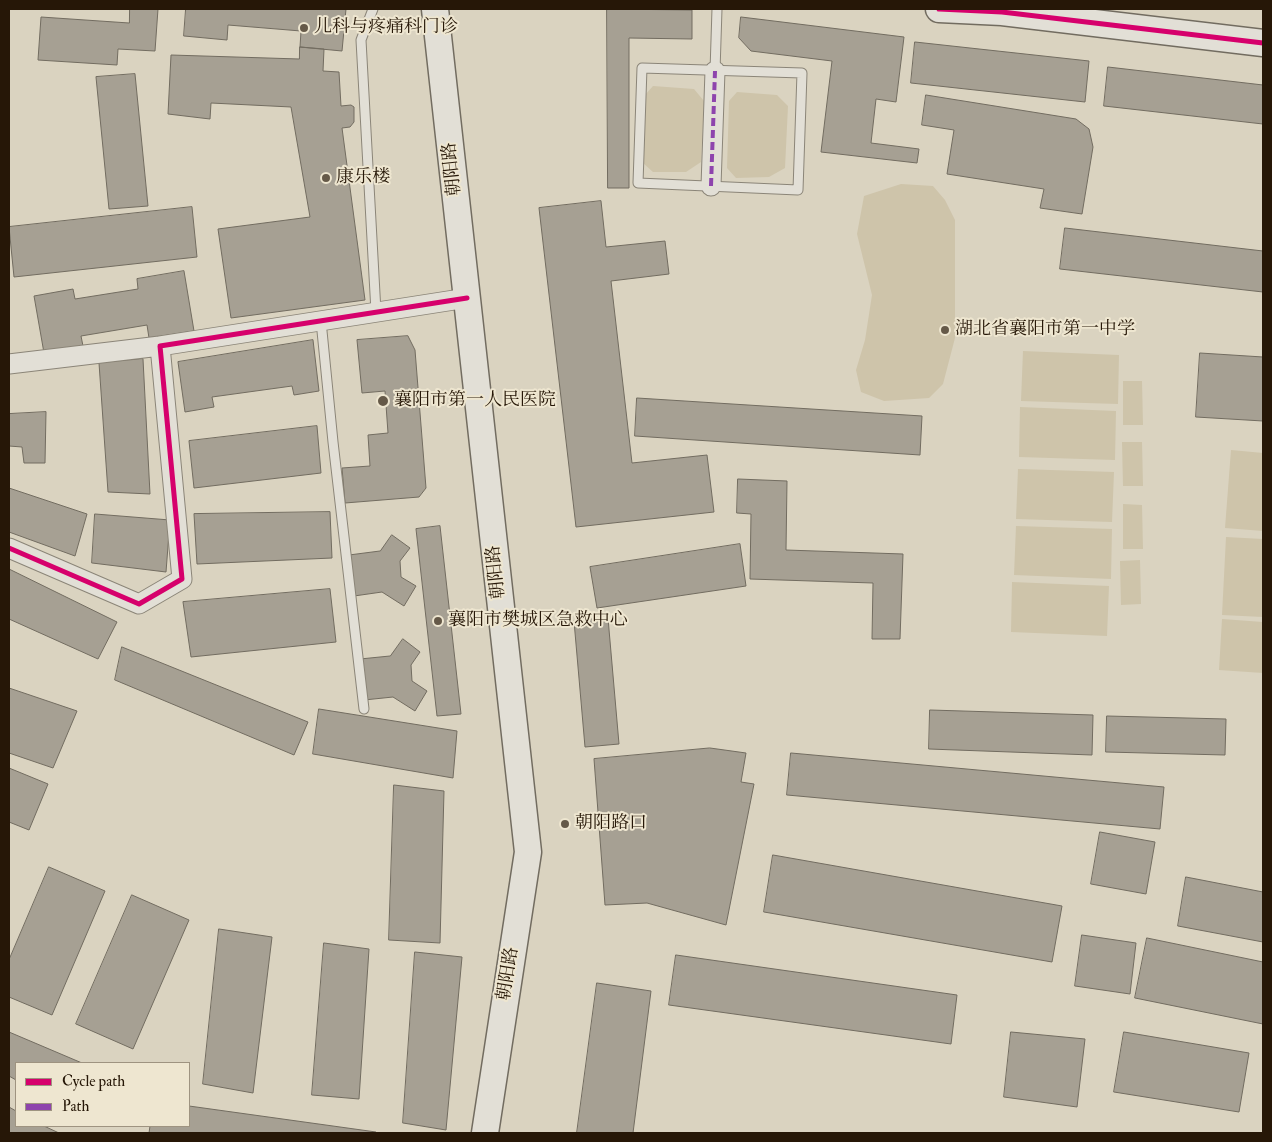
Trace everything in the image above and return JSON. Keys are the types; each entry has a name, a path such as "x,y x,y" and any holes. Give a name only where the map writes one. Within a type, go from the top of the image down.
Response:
{"main road":[{"name":"朝阳路","path":"435,9 528,852 486,1133"},
{"path":"939,9 1002,12 1263,43"}],"street":[{"path":"711,186 715,70"},
{"path":"9,363 160,346 467,298"},
{"path":"9,548 139,604 182,579 160,346"}],"lane":[{"path":"373,9 361,40 376,312"},
{"path":"715,70 717,9"},
{"path":"642,68 715,70 802,73 798,190 638,183 642,68"},
{"path":"321,320 364,709"}],"shaded area":[{"path":"653,86 694,89 704,101 701,162 686,172 653,172 643,163 645,95"},
{"path":"737,92 777,95 788,106 785,168 769,177 736,178 727,168 729,101"},
{"path":"901,184 933,186 945,200 955,220 955,338 943,384 929,398 884,401 861,392 856,370 865,340 872,295 857,234 864,196"},
{"path":"1023,351 1119,355 1118,404 1021,401"},
{"path":"1123,381 1142,381 1143,425 1123,425"},
{"path":"1020,407 1116,411 1115,460 1019,457"},
{"path":"1122,442 1142,442 1143,486 1123,486"},
{"path":"1231,450 1263,453 1263,531 1225,528"},
{"path":"1018,469 1114,472 1112,522 1016,519"},
{"path":"1123,504 1142,505 1143,549 1123,549"},
{"path":"1016,526 1112,529 1111,579 1014,575"},
{"path":"1226,537 1263,539 1263,617 1222,615"},
{"path":"1140,560 1141,604 1121,605 1120,561"},
{"path":"1012,582 1109,586 1107,636 1011,632"},
{"path":"1222,619 1263,622 1263,673 1219,670"}],"building":[{"path":"130,9 158,9 155,51 118,49 117,65 38,60 41,17 129,23"},
{"name":"儿科与疼痛科门诊","path":"186,9 346,9 342,51 300,47 301,31 228,25 227,40 184,36"},
{"path":"607,9 692,10 692,39 629,38 629,188 608,188"},
{"path":"741,17 904,37 896,102 876,99 871,143 919,149 917,163 821,152 832,61 751,51 739,38"},
{"path":"915,42 1089,61 1085,102 911,83"},
{"name":"康乐楼","path":"300,47 324,49 323,71 339,72 341,106 351,105 354,107 354,122 350,127 342,128 365,300 231,318 218,229 310,217 291,107 211,103 210,119 168,114 171,55 299,59"},
{"path":"1108,67 1263,85 1263,124 1104,106"},
{"path":"135,74 148,206 109,209 96,77"},
{"path":"926,95 1076,119 1089,129 1093,147 1082,214 1040,208 1044,189 947,174 954,130 922,125"},
{"path":"601,201 606,247 665,241 669,274 611,281 632,463 707,455 714,512 576,527 539,208"},
{"path":"192,207 197,257 14,277 9,227"},
{"path":"1065,228 1263,251 1263,292 1060,269"},
{"path":"184,271 194,331 149,338 147,325 81,336 83,346 44,353 34,296 73,289 75,299 138,289 137,279"},
{"path":"408,336 415,350 426,488 419,497 345,503 342,468 370,466 368,435 388,433 385,391 362,393 357,340"},
{"path":"313,340 319,391 294,395 292,386 212,397 214,407 185,412 178,362"},
{"path":"1200,353 1263,357 1263,421 1196,417"},
{"path":"143,359 150,494 108,492 99,363"},
{"path":"637,398 922,416 920,455 635,436"},
{"path":"46,412 45,463 24,463 22,447 9,446 9,414"},
{"path":"317,426 321,473 194,488 189,441"},
{"path":"738,479 787,481 786,550 903,554 900,639 872,639 873,583 750,579 751,514 737,513"},
{"path":"9,488 87,514 75,556 9,532"},
{"path":"330,512 332,558 197,564 194,514"},
{"path":"95,514 170,520 166,572 92,563"},
{"name":"襄阳市樊城区急救中心","path":"440,526 461,714 437,716 416,529"},
{"path":"392,535 410,548 400,561 401,577 416,586 404,606 382,592 354,596 349,555 380,551"},
{"path":"740,544 746,586 597,608 590,567"},
{"path":"9,569 117,622 98,659 9,619"},
{"path":"330,589 336,642 191,657 183,602"},
{"path":"608,618 619,744 585,747 574,621"},
{"path":"403,639 420,652 411,665 412,681 427,691 415,711 393,697 364,700 360,659 390,656"},
{"path":"122,647 308,722 294,755 115,680"},
{"path":"9,688 77,711 53,768 9,753"},
{"path":"319,709 457,731 453,778 313,754"},
{"path":"930,710 1093,715 1092,755 929,749"},
{"path":"1107,716 1226,719 1225,755 1106,752"},
{"path":"710,748 746,753 741,782 754,784 726,925 647,903 605,905 594,759"},
{"path":"791,753 1164,787 1160,829 787,795"},
{"path":"9,768 48,784 29,830 9,822"},
{"path":"394,785 444,791 440,943 389,940"},
{"path":"1100,832 1155,842 1146,894 1091,884"},
{"path":"773,855 1062,906 1052,962 764,912"},
{"path":"49,867 105,891 52,1015 9,997 9,960"},
{"path":"1186,877 1263,892 1263,942 1178,926"},
{"path":"132,895 189,920 133,1049 76,1024"},
{"path":"219,929 272,937 253,1093 203,1084"},
{"path":"1082,935 1136,943 1130,994 1075,986"},
{"path":"1147,938 1263,962 1263,1024 1135,998"},
{"path":"324,943 369,949 359,1099 312,1095"},
{"path":"415,952 462,957 446,1130 403,1123"},
{"path":"676,955 957,995 951,1044 669,1005"},
{"path":"597,983 651,991 633,1133 577,1133"},
{"path":"9,1032 80,1062 15,1062 15,1079 9,1076"},
{"path":"1011,1032 1085,1039 1077,1107 1004,1097"},
{"path":"1124,1032 1249,1053 1239,1112 1114,1092"},
{"path":"190,1106 376,1132 375,1133 149,1133 150,1127 190,1127"},
{"path":"9,1107 15,1110 15,1127 46,1127 59,1133 9,1133"}],"marked path":[{"path":"711,186 715,71"}],"cycle path":[{"path":"939,9 1002,12 1263,43"},
{"path":"9,548 139,604 182,579 160,346 467,298"}],"place":[{"name":"儿科与疼痛科门诊","path":"304,28"},
{"name":"康乐楼","path":"326,178"},
{"name":"湖北省襄阳市第一中学","path":"945,330"},
{"name":"襄阳市第一人民医院","path":"383,401"},
{"name":"襄阳市樊城区急救中心","path":"438,621"},
{"name":"朝阳路口","path":"565,824"}]}
